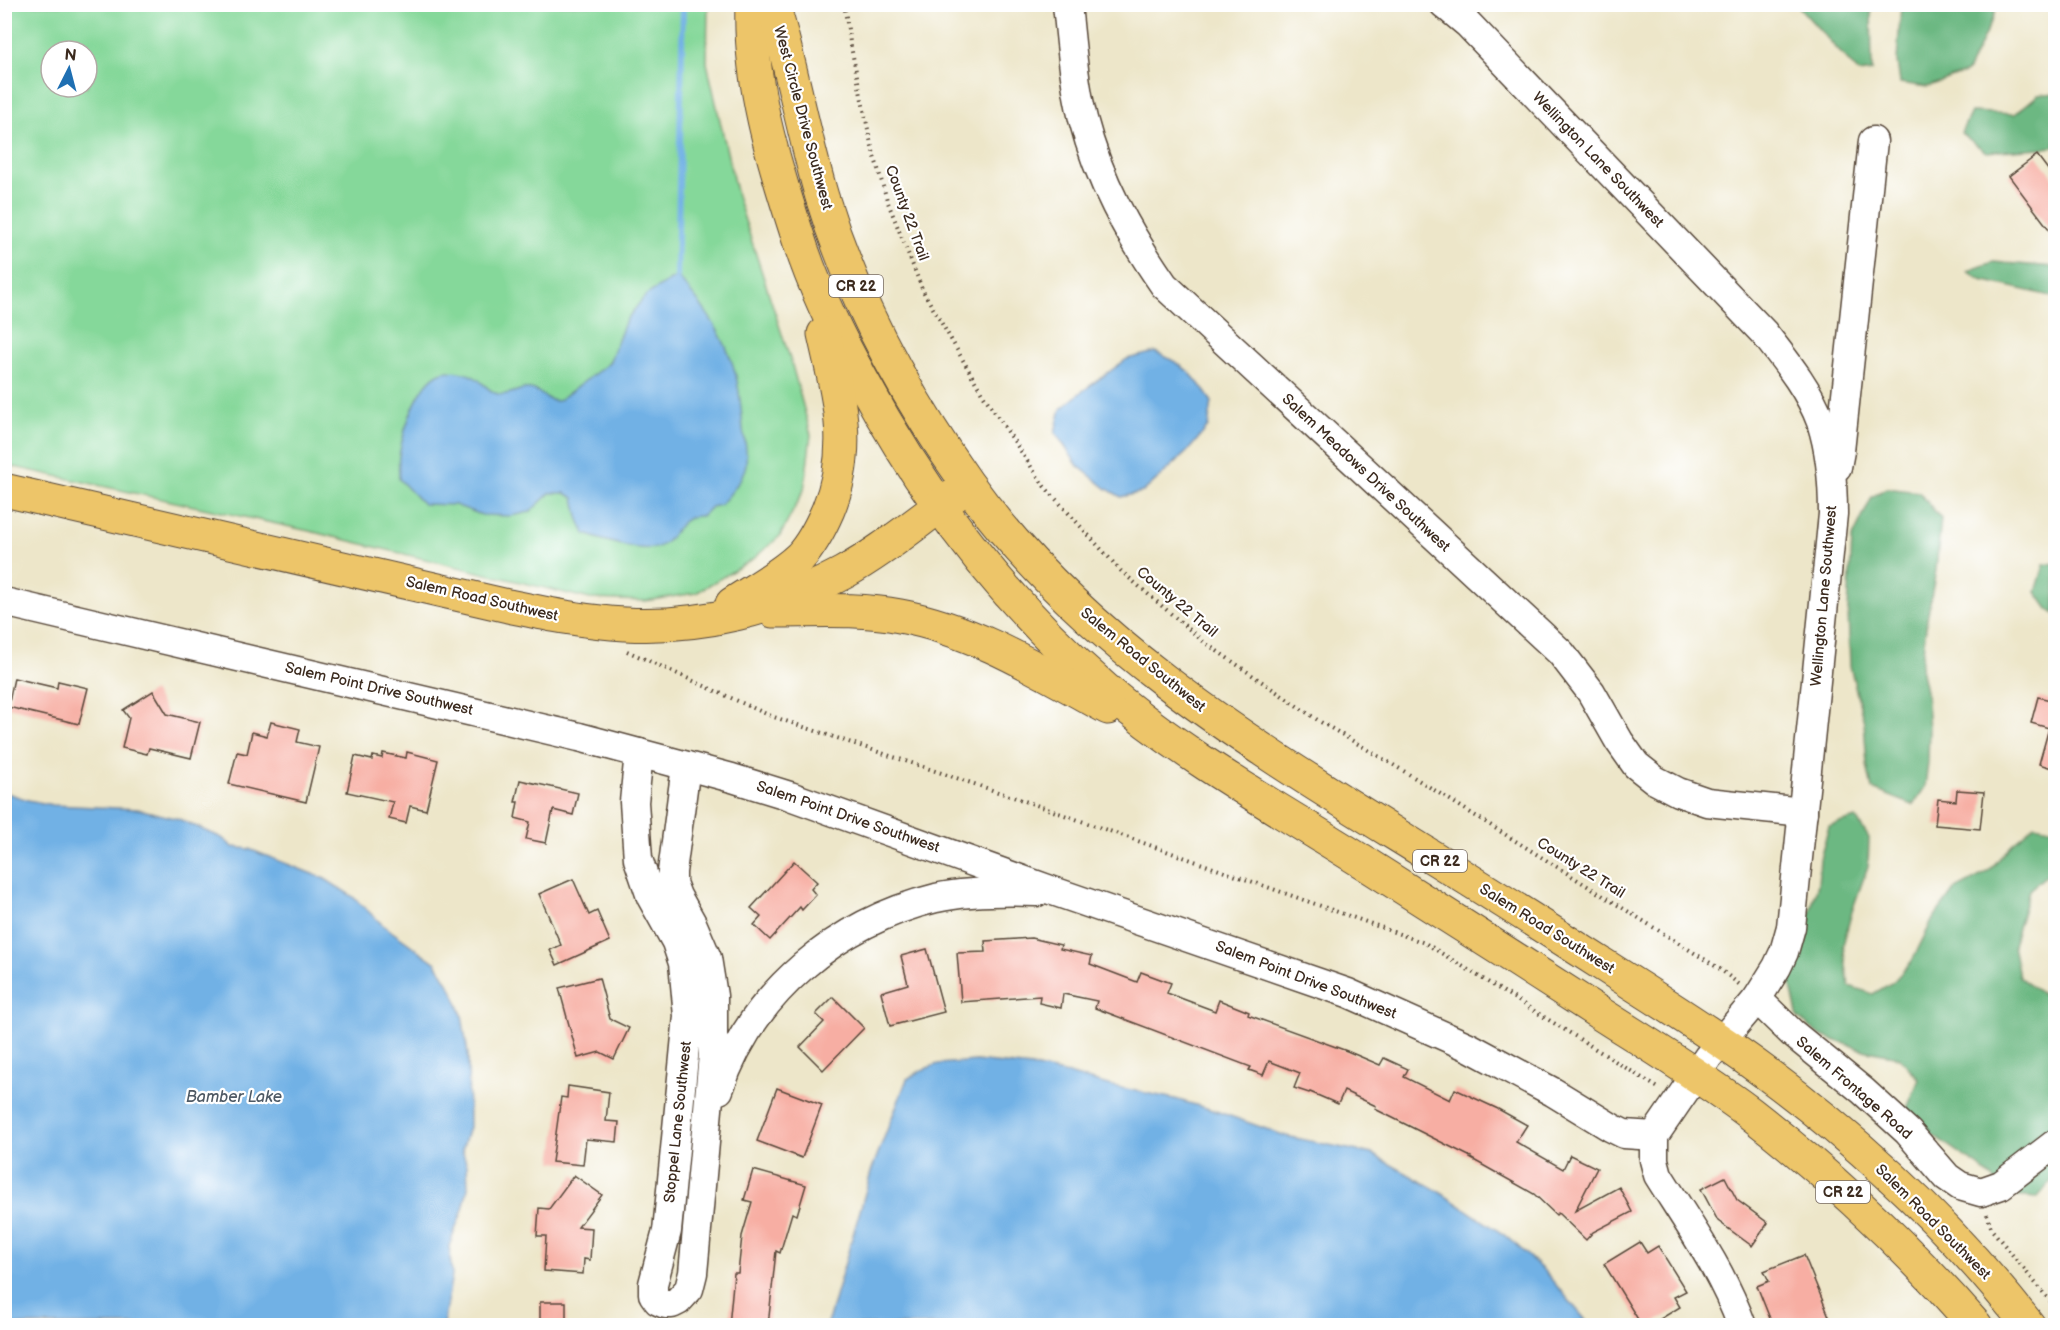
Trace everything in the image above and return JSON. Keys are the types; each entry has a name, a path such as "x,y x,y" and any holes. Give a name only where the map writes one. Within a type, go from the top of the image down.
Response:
{"main road":[{"name":"West Circle Drive Southwest","path":"752,4 752,46 766,128 790,214 813,283 883,421 939,506"},
{"name":"West Circle Drive Southwest","path":"772,4 788,59 800,120 820,192 856,288 918,406 969,485"},
{"path":"709,620 773,578 800,556 816,536 837,487 842,456 841,413 813,283"},
{"name":"Salem Road Southwest","path":"4,490 561,616 626,624 677,624 747,612 779,602 844,572 969,485 1034,564 1073,603 1124,648 1194,703 1308,780 1499,898 1701,1068 1841,1190 1932,1278 1976,1326"},
{"name":"Salem Road Southwest","path":"939,506 1003,586 1074,661 1137,715 1176,744 1701,1068 1815,1112 1905,1191 1984,1273 2029,1326"},
{"path":"747,612 831,610 868,612 898,615 930,622 998,649 1176,744"}],"street":[{"name":"Salem Meadows Drive Southwest","path":"1067,4 1075,77 1093,154 1123,222 1164,285 1561,653 1591,692 1619,741 1636,765 1670,788 1707,802 1803,812"},
{"name":"Wellington Lane Southwest","path":"1444,4 1468,24 1764,333 1789,365 1808,395 1821,422 1829,453 1833,483 1833,514 1791,927 1777,967 1757,999 1701,1068"},
{"path":"1833,483 1840,452 1873,141"},
{"name":"Salem Point Drive Southwest","path":"4,602 392,691 639,753 790,796 1056,892 1348,993 1471,1048 1553,1092 1624,1134 1654,1136"},
{"name":"Stoppel Lane Southwest","path":"639,753 634,802 638,859 651,897 676,942 683,963 688,1016 667,1231 653,1284 653,1294 658,1301 665,1304 672,1304 684,1295 689,1288 693,1273 714,1032 711,977 707,958 672,884 686,766"},
{"name":"Stoppel Lane Southwest","path":"706,1129 731,1058 761,1011 800,968 854,930 885,916 937,898 988,892 1056,892"},
{"name":"Salem Frontage Road","path":"1757,999 1792,1033 1863,1091 1908,1132 1947,1177 1960,1186 1981,1192"},
{"path":"1701,1068 1654,1136 1654,1160 1658,1175 1720,1277 1736,1308 1742,1326"},
{"path":"1981,1192 2001,1185 2055,1143"}],"path":[{"name":"County 22 Trail","path":"844,4 871,144 888,200 923,291 982,393 1044,486 1121,571 1204,642 1319,721 1407,773 1720,969 1757,999"},
{"path":"621,648 771,716 1028,802 1425,943 1701,1068"},
{"path":"1981,1192 1992,1230 2055,1308"}],"green space":[{"path":"1901,4 1997,5 1967,72 1927,87 1900,83 1897,61"},
{"path":"5,5 708,5 707,63 737,196 792,365 811,435 804,490 780,536 753,559 696,593 645,601 590,599 309,531 5,465"},
{"path":"1797,5 1871,5 1872,71 1859,73"},
{"path":"2055,93 2055,147 1986,152 1961,133 1971,112 2015,114 2038,95"},
{"path":"1993,262 2055,267 2055,297 1981,280 1968,271"},
{"path":"1886,488 1919,492 1941,519 1936,570 1921,668 1926,691 1929,728 1928,762 1925,787 1913,805 1872,789 1867,765 1864,722 1850,666 1848,610 1852,539 1872,497"},
{"path":"2056,563 2055,614 2048,609 2036,592 2044,565"},
{"path":"1856,818 1869,838 1868,866 1843,945 1849,986 1873,994 1893,982 1912,961 1933,919 1954,890 1988,872 2012,844 2035,825 2055,829 2055,868 2029,890 2013,945 2019,977 2055,1004 2055,1177 2037,1198 2011,1196 1982,1169 1933,1135 1903,1118 1919,1079 1899,1057 1867,1051 1822,1036 1798,1018 1790,982 1818,884 1820,859 1829,826"}],"water":[{"path":"677,276 714,324 733,365 738,383 746,461 740,480 720,505 711,507 702,516 687,519 664,544 658,547 642,548 622,545 585,534 574,498 565,493 550,493 530,512 511,516 482,515 455,505 423,504 399,479 399,456 409,418 422,391 439,373 453,371 470,375 498,394 529,389 558,401 609,363 626,320 646,295"},
{"path":"1155,352 1182,366 1205,392 1212,402 1208,427 1187,452 1143,492 1121,497 1078,466 1055,432 1061,409 1080,393 1127,359"},
{"name":"Bamber Lake","path":"4,792 53,805 138,809 179,819 222,838 233,847 249,849 325,879 352,896 384,926 436,963 452,989 462,1015 468,1054 469,1127 462,1150 467,1165 468,1188 449,1246 452,1275 443,1325 5,1325"},
{"path":"976,1061 1064,1073 1175,1099 1286,1136 1372,1154 1438,1191 1509,1238 1545,1272 1590,1325 827,1325 872,1169 907,1079 938,1064"}],"building":[{"path":"2037,155 2055,179 2055,237 2009,176"},
{"path":"14,678 57,688 58,681 88,688 79,724 8,707"},
{"path":"153,691 167,714 200,722 191,758 149,748 147,754 122,748 129,718 123,710"},
{"path":"2038,697 2055,701 2055,769 2039,764 2049,728 2031,723"},
{"path":"271,722 300,729 297,742 319,747 306,802 229,784 237,752 247,754 252,732 267,736"},
{"path":"407,752 438,760 426,810 410,806 406,823 389,819 393,802 347,792 355,756 372,760 373,756 382,758 383,753 406,758"},
{"path":"520,780 578,793 573,815 553,810 546,843 526,839 530,822 515,818 518,802 515,802"},
{"path":"1957,790 1984,792 1980,829 1935,825 1938,799 1956,801"},
{"path":"794,861 817,882 811,889 816,895 802,910 800,907 770,940 754,925 761,917 751,908"},
{"path":"573,879 589,915 597,911 610,941 557,965 550,950 561,945 539,894"},
{"path":"1031,938 1061,945 1060,949 1092,956 1090,964 1137,982 1141,972 1171,983 1167,993 1215,1011 1219,1000 1249,1012 1248,1015 1380,1065 1384,1058 1408,1069 1404,1077 1450,1100 1455,1089 1527,1125 1516,1142 1563,1169 1570,1155 1597,1168 1575,1211 1619,1187 1632,1212 1593,1232 1586,1240 1534,1194 1471,1157 1375,1109 1376,1106 1344,1091 1338,1104 1294,1088 1300,1073 1269,1061 1263,1075 1249,1070 1251,1067 1095,1008 1097,1001 1063,994 1061,1008 1039,1003 1040,996 961,1002 957,953 986,952 985,941"},
{"path":"927,949 944,1012 890,1026 881,992 908,984 901,956"},
{"path":"599,978 610,1019 629,1028 614,1059 600,1052 578,1058 559,988"},
{"path":"833,997 864,1028 823,1070 800,1047 824,1022 816,1014"},
{"path":"568,1086 609,1092 606,1121 619,1122 617,1142 586,1139 583,1165 552,1162 561,1097 567,1098"},
{"path":"777,1088 822,1105 802,1158 757,1141"},
{"path":"753,1170 806,1185 797,1215 792,1213 780,1253 776,1251 768,1326 729,1326 734,1273 738,1273 742,1236 752,1202 744,1200"},
{"path":"574,1175 602,1195 578,1227 592,1228 590,1260 584,1259 583,1274 544,1271 546,1236 537,1236 539,1208 549,1209"},
{"path":"1725,1177 1737,1200 1768,1223 1752,1246 1718,1221 1701,1189"},
{"path":"1640,1242 1647,1253 1658,1246 1686,1291 1674,1297 1680,1307 1649,1326 1642,1326 1604,1264"},
{"path":"1804,1255 1833,1326 1773,1326 1757,1286 1769,1281 1764,1271"},
{"path":"540,1302 566,1302 566,1326 540,1326"}],"waterway":[{"path":"677,276 683,4"}]}
